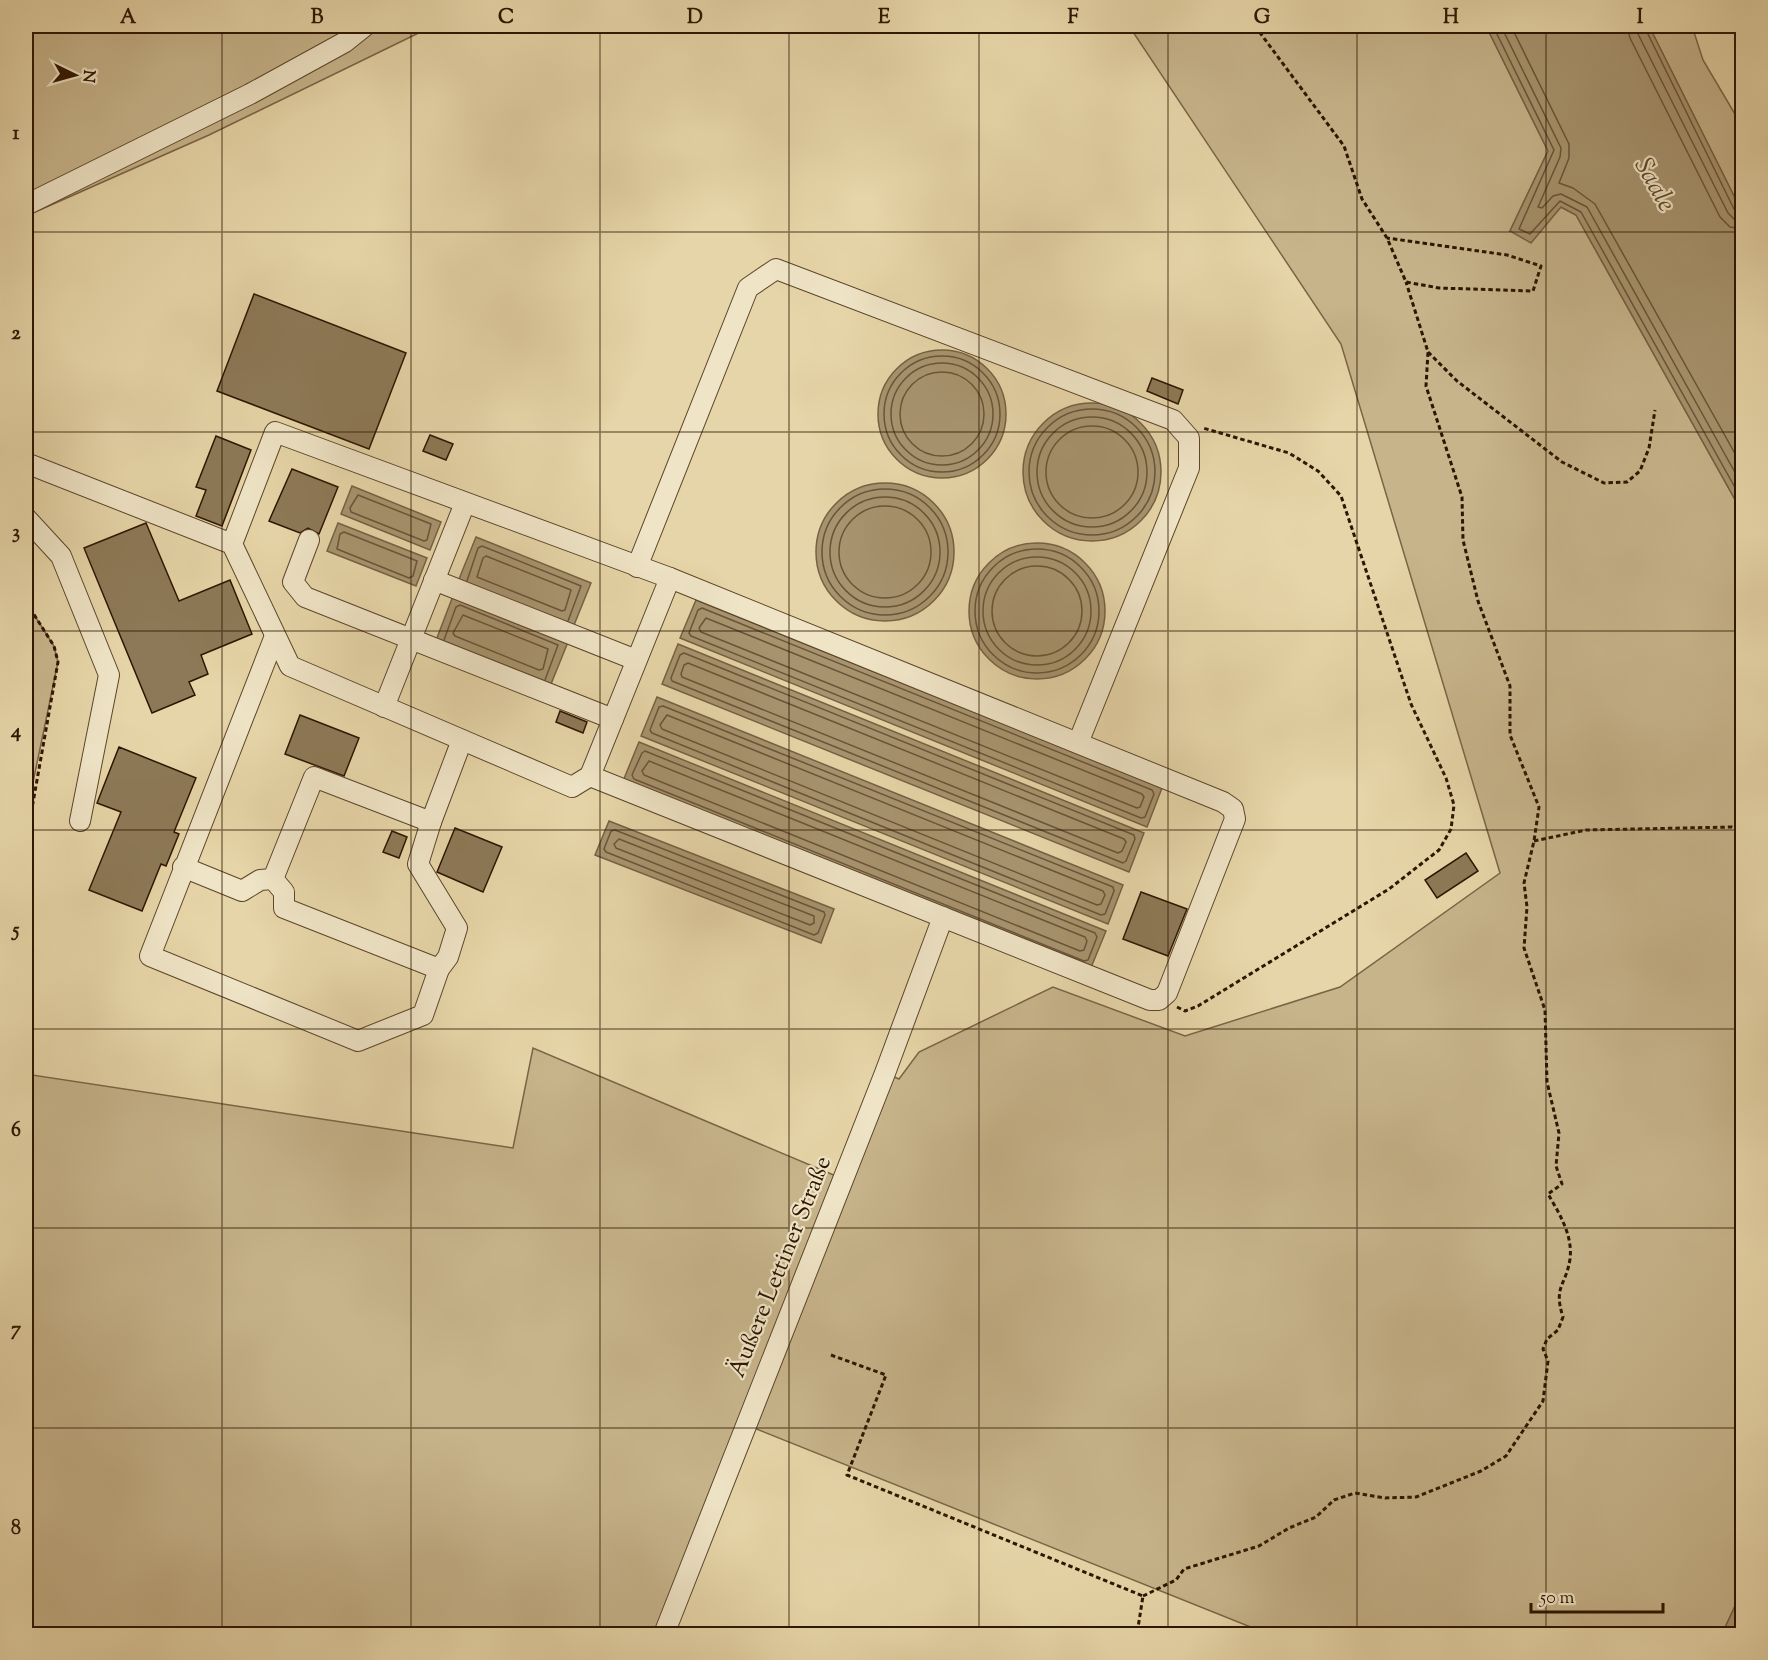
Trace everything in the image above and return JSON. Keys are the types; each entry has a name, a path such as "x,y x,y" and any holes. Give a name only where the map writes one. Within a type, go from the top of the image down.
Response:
{"street":[{"path":"26,204 250,94 345,42 365,26"},
{"path":"637,567 748,288 777,269 1173,420 1189,438 1189,468 1078,743"},
{"path":"232,544 275,432 670,578 1223,802 1233,808 1235,819 1167,993 1159,1000 1150,1000 590,776"},
{"path":"26,463 232,544 290,666 572,787 590,776 670,578"},
{"path":"384,707 465,503"},
{"path":"26,518 61,556 109,675 80,821"},
{"path":"309,540 293,582 304,597 613,719"},
{"path":"434,580 636,660"},
{"path":"275,636 150,956 358,1041 423,1016 439,969 448,957 457,928 418,864 462,740"},
{"path":"273,879 314,777 431,822"},
{"path":"183,867 242,891 260,880 273,879"},
{"path":"273,879 284,892 284,908 439,969"},
{"name":"Äußere Lettiner Straße","path":"664,1635 885,1073 944,916"}],"path":[{"path":"26,26 28,40 26,43"},
{"path":"831,1355 886,1375 847,1475 1143,1596 1176,1580 1184,1569 1259,1546 1289,1528 1316,1517 1334,1500 1355,1493 1385,1498 1416,1497 1480,1471 1506,1456 1543,1401 1548,1361 1543,1349 1547,1339 1558,1330 1563,1317 1557,1300 1570,1258 1565,1224 1548,1194 1562,1184 1556,1166 1559,1133 1546,1082 1545,1011 1524,948 1527,907 1524,883 1539,807 1510,735 1510,686 1478,601 1463,540 1462,497 1426,386 1428,352 1406,282 1387,238 1362,199 1344,146 1255,26"},
{"path":"1387,238 1507,255 1541,266 1533,291 1439,288 1406,282"},
{"path":"1428,352 1457,381 1562,462 1604,483 1627,482 1640,471 1649,448 1655,410"},
{"path":"1159,1000 1185,1011 1198,1006 1389,889 1439,850 1451,829 1454,805 1446,778 1411,704 1341,496 1318,471 1289,453 1173,420"},
{"path":"26,602 54,646 58,662 26,842"},
{"path":"1534,841 1586,830 1673,826 1732,827 1743,830"},
{"path":"1137,1635 1143,1596"}],"shaded area":[{"path":"26,26 433,26 209,135 26,216"},
{"path":"1129,26 1486,26 1548,151 1510,231 1561,207 1576,215 1742,512 1742,1591 1722,1634 1268,1634 749,1426 660,1634 26,1634 26,1074 513,1148 533,1048 836,1176 885,1073 899,1079 919,1052 1053,987 1185,1036 1340,987 1500,873 1341,344"},
{"path":"1649,26 1692,26 1703,60 1742,126 1742,212"},
{"path":"26,602 54,646 58,662 26,816"}],"water":[{"name":"Saale","path":"1486,26 1649,26 1742,212 1742,512 1576,215 1561,207 1531,243 1510,231 1548,151"},
{"path":"942,350 967,355 988,368 1001,389 1006,414 1001,439 988,460 967,473 942,478 917,473 896,460 883,439 878,414 883,389 896,368 917,355"},
{"path":"1092,403 1118,409 1141,423 1155,446 1161,472 1155,498 1141,521 1118,535 1092,541 1066,535 1043,521 1029,498 1023,472 1029,446 1043,423 1066,409"},
{"path":"885,483 911,489 934,503 948,526 954,552 948,578 934,601 911,615 885,621 859,615 836,601 822,578 816,552 822,526 836,503 859,489"},
{"path":"352,486 441,522 430,550 341,514"},
{"path":"338,523 427,558 416,586 327,551"},
{"path":"476,537 591,583 572,630 457,584"},
{"path":"1037,543 1063,548 1085,563 1100,585 1105,611 1100,637 1085,659 1063,674 1037,679 1011,674 989,659 974,637 969,611 974,585 989,563 1011,548"},
{"path":"453,596 568,642 549,689 435,643"},
{"path":"696,600 1162,788 1147,827 680,638"},
{"path":"678,644 1144,833 1129,872 662,684"},
{"path":"657,697 1123,885 1108,924 641,736"},
{"path":"639,742 1106,931 1090,970 623,781"},
{"path":"609,821 834,909 821,943 595,855"},
{"path":"1742,1591 1742,1634 1722,1634"}],"building":[{"path":"254,294 406,353 369,449 217,391"},
{"path":"1152,378 1183,390 1178,404 1147,391"},
{"path":"430,435 453,444 446,460 423,451"},
{"path":"216,436 251,450 222,526 196,516 206,490 196,487"},
{"path":"292,469 338,487 319,534 308,528 300,533 269,521"},
{"path":"146,523 179,601 230,580 252,634 201,655 208,674 189,682 195,695 152,713 84,548"},
{"path":"560,711 587,722 583,733 556,722"},
{"path":"300,715 359,738 344,776 285,754"},
{"path":"119,747 196,778 174,832 179,834 166,866 161,864 142,911 89,890 121,812 97,803"},
{"path":"455,828 502,847 483,892 437,872"},
{"path":"392,831 407,837 399,858 383,852"},
{"path":"1466,853 1478,871 1437,898 1425,880"},
{"path":"1141,892 1187,909 1168,956 1123,939"}]}
